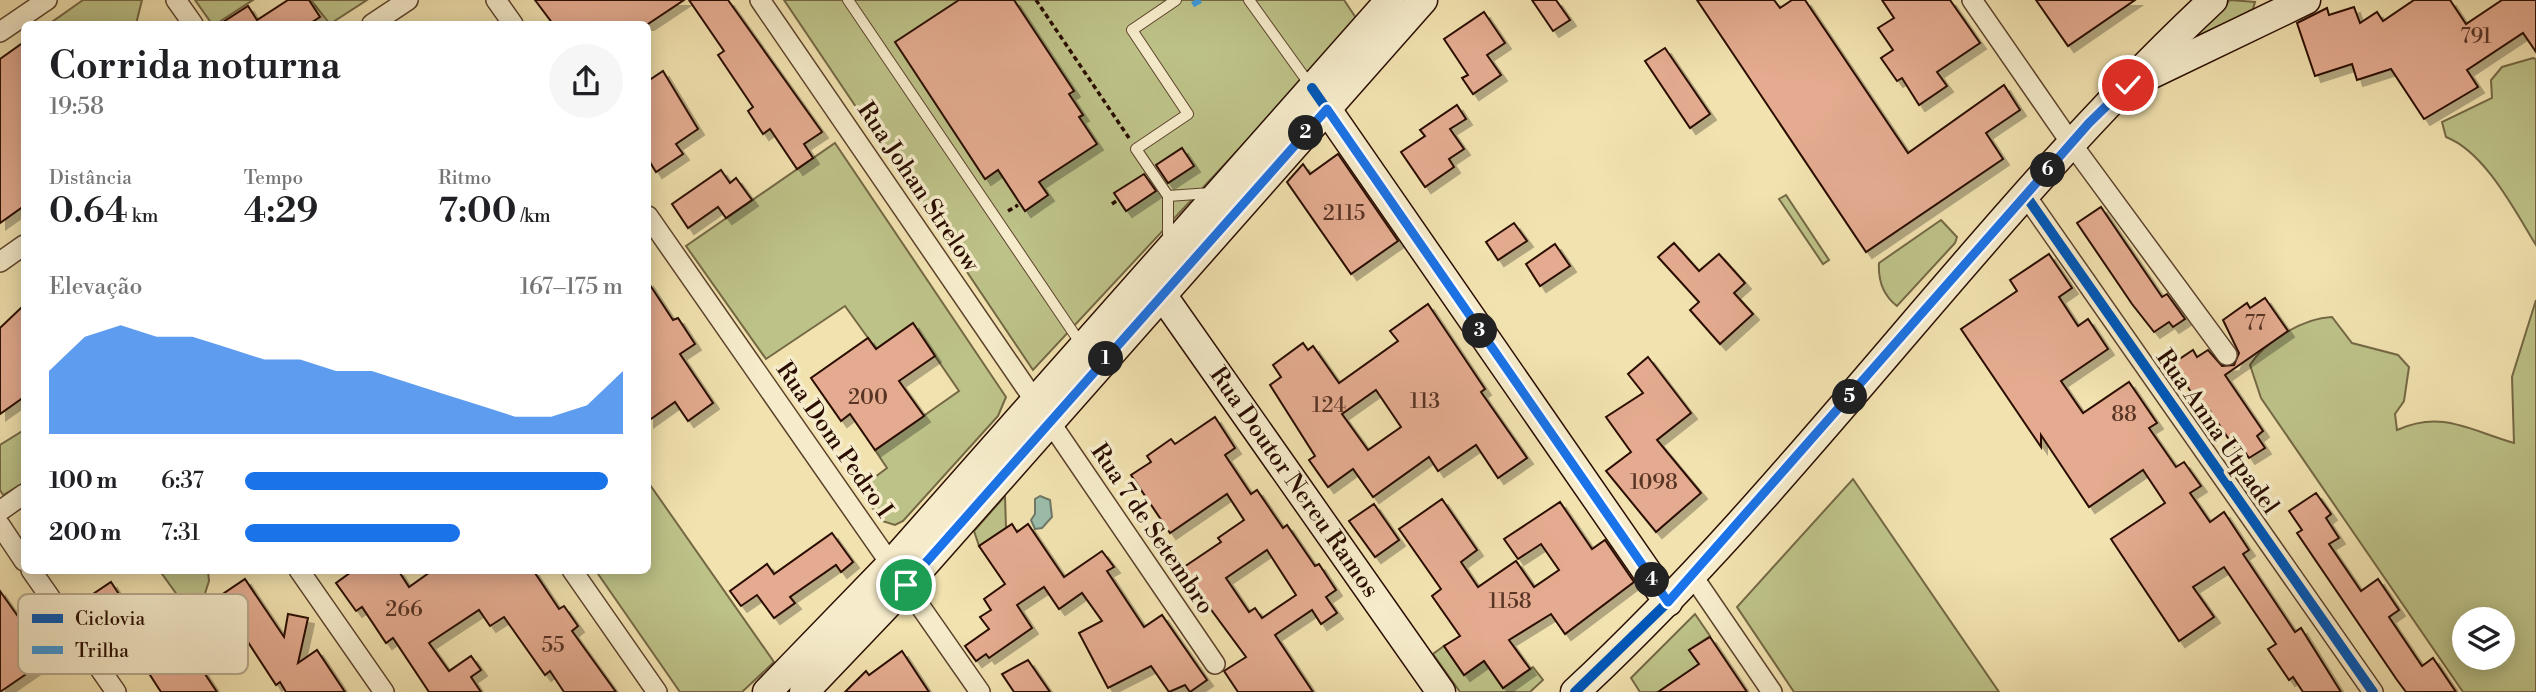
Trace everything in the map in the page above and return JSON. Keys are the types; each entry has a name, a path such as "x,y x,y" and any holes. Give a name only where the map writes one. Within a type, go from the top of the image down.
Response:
{"main road":[{"path":"804,692 898,575 1320,99 1390,0"},
{"path":"1155,284 1167,252 1222,190 1423,0"},
{"path":"1575,692 1668,602 2071,143 2213,0"},
{"path":"2128,85 2271,4 2306,0"},
{"path":"1320,99 1668,602"},
{"name":"Rua Doutor Nereu Ramos","path":"1155,284 1441,692"},
{"path":"767,692 898,575"}],"street":[{"path":"0,32 47,0"},
{"path":"176,0 191,21"},
{"path":"376,21 408,0"},
{"path":"496,0 511,21"},
{"name":"Rua Johan Strelow","path":"760,0 1042,412"},
{"path":"1972,0 2071,143 2227,355"},
{"name":"Rua Anna Utpadel","path":"2026,196 2373,692"},
{"name":"Rua Dom Pedro I","path":"651,220 980,692"},
{"path":"0,262 21,247"},
{"name":"Rua 7 de Setembro","path":"1042,412 1215,664"},
{"path":"0,511 21,496"},
{"path":"0,525 21,556"},
{"path":"35,574 49,594"},
{"path":"302,574 384,692"},
{"path":"575,574 657,692"},
{"path":"1692,575 1772,692"},
{"path":"104,674 116,692"}],"lane":[{"path":"848,0 1091,357"},
{"path":"1167,252 1168,196 1141,146 1188,114 1132,30 1176,0"},
{"path":"1249,0 1320,99"},
{"path":"1168,196 1183,197 1222,190"}],"path":[{"path":"1036,0 1141,146"},
{"path":"1112,204 1119,199"}],"green space":[{"path":"83,0 142,0 137,21 53,21"},
{"path":"195,0 253,0 221,21 210,21"},
{"path":"311,0 367,0 335,21 328,21"},
{"path":"784,0 1344,0 1358,21 1033,370"},
{"path":"2230,0 2255,2 2253,9 2165,59"},
{"path":"2536,59 2536,245 2498,184 2474,155 2446,137 2442,122 2492,98 2491,80 2502,67"},
{"path":"835,143 1006,397 998,416 903,521 895,525 882,521 859,489 887,468 875,450 959,391 913,324 876,349 845,306 766,359 686,246"},
{"path":"1786,195 1829,260 1823,264 1779,199"},
{"path":"1941,220 1957,237 1955,243 1897,306 1882,287 1879,263"},
{"path":"2536,300 2536,692 2463,692 2261,398 2250,365 2265,348 2286,332 2321,318 2332,317 2352,343 2398,355 2409,367 2404,401 2395,414 2397,430 2413,424 2442,422 2514,443 2512,377"},
{"path":"21,432 21,485 3,495 0,490 0,445"},
{"path":"1853,479 1999,692 1794,692 1737,607"},
{"path":"651,486 774,662 742,692 680,692 598,574 651,574"},
{"path":"1005,496 1006,528 979,546 974,531"},
{"path":"162,574 208,574 205,594 177,594"},
{"path":"1695,614 1710,636 1689,650 1699,664 1662,692 1640,692 1631,678"},
{"path":"1444,646 1464,675 1484,661 1503,688 1533,667 1543,680 1530,692 1460,692 1433,654"}],"shaded area":[{"path":"1040,496 1050,500 1052,517 1042,528 1035,529 1031,520 1035,514 1035,499"}],"building":[{"path":"288,0 309,0 320,17 314,21 225,21 248,6 257,20"},
{"path":"535,0 684,0 651,22 551,21"},
{"path":"689,0 728,0 822,132 804,144 813,158 797,169 770,129 763,134 748,111 753,107 718,55 724,51"},
{"path":"959,0 1014,0 1074,91 1069,94 1083,115 1079,117 1097,144 1039,182 1048,195 1025,211 998,170 985,179 895,42"},
{"path":"1532,0 1556,0 1570,20 1553,31"},
{"path":"1697,0 1774,0 1780,8 1792,0 1805,0 1908,153 2004,85 2020,110 1986,133 2003,159 1866,252"},
{"path":"1882,0 1950,0 1980,43 1937,72 1947,86 1919,105 1902,78 1897,81 1881,58 1893,50 1878,28 1894,18"},
{"path":"2036,0 2135,0 2068,46"},
{"path":"2414,0 2450,0 2466,24 2502,0 2536,0 2536,52 2523,33 2467,70 2478,87 2424,119 2391,69 2357,80 2352,64 2315,76 2297,23 2327,8 2329,15 2354,7 2360,23 2377,12 2383,21"},
{"path":"1484,12 1505,43 1487,55 1501,75 1473,94 1462,78 1468,75 1444,39"},
{"path":"21,44 21,208 0,223 0,59"},
{"path":"1665,48 1710,114 1690,128 1645,61"},
{"path":"663,71 698,129 676,144 683,154 656,172 651,164 651,79"},
{"path":"1457,105 1466,119 1450,129 1464,149 1449,159 1454,167 1425,187 1401,152 1425,136 1420,130"},
{"path":"1182,148 1194,166 1168,183 1156,165"},
{"path":"1338,154 1398,241 1351,274 1287,182 1303,164 1310,174"},
{"path":"721,170 730,183 736,178 752,200 726,218 718,207 688,228 672,204"},
{"path":"1144,174 1156,191 1126,211 1114,193"},
{"path":"2101,207 2162,297 2167,294 2185,319 2173,327 2169,322 2154,332 2132,304 2077,223"},
{"path":"1514,223 1527,241 1498,260 1486,242"},
{"path":"1674,243 1699,271 1719,254 1745,283 1734,293 1753,314 1720,344 1690,310 1699,302 1658,257"},
{"path":"1555,244 1570,266 1540,286 1526,264"},
{"path":"2049,254 2072,288 2059,297 2078,326 2088,319 2108,349 2061,381 2083,413 2129,382 2157,423 2149,428 2176,467 2184,462 2201,486 2190,493 2210,522 2224,512 2249,550 2243,554 2295,632 2301,628 2341,692 2303,692 2293,677 2289,680 2268,649 2276,644 2224,567 2193,587 2214,617 2179,641 2111,539 2165,503 2143,470 2089,507 2041,435 2041,447 1961,329 2017,291 2010,280"},
{"path":"651,287 673,320 678,318 695,344 680,354 713,403 688,421 675,402 651,419"},
{"path":"2265,298 2288,331 2225,375 2263,431 2257,436 2265,448 2249,458 2241,446 2236,450 2208,408 2204,411 2172,364 2193,350 2197,357 2208,350 2222,366 2234,365 2239,353 2223,320 2247,303 2250,308"},
{"path":"1428,304 1485,389 1481,392 1527,458 1498,478 1476,445 1438,471 1429,457 1373,497 1353,469 1328,487 1309,460 1315,456 1270,385 1281,377 1273,365 1303,343 1308,350 1313,346 1339,383 1398,341 1390,331","holes":["1376,390 1401,427 1368,450 1342,414"]},
{"path":"21,308 21,399 0,414 0,328"},
{"path":"913,323 935,356 899,381 924,416 875,450 850,414 841,421 811,378 868,338 876,349"},
{"path":"1648,357 1691,413 1657,440 1701,493 1656,532 1606,471 1631,452 1606,417 1643,393 1628,374"},
{"path":"1215,417 1235,448 1225,455 1251,494 1257,490 1283,528 1287,525 1315,566 1319,564 1336,590 1326,597 1337,613 1321,624 1312,610 1275,635 1313,692 1238,692 1224,671 1246,657 1181,569 1221,542 1218,538 1244,520 1227,494 1170,533 1131,475 1151,462 1147,456 1171,439 1175,444","holes":["1267,550 1296,595 1262,618 1255,608 1249,612 1226,578"]},
{"path":"2316,493 2331,514 2326,518 2339,538 2329,544 2361,591 2378,579 2399,610 2389,617 2422,666 2433,658 2456,692 2406,692 2397,680 2297,533 2302,530 2289,511"},
{"path":"1442,499 1477,550 1461,562 1478,587 1516,561 1534,587 1559,570 1541,544 1518,559 1504,539 1560,502 1592,549 1605,540 1634,582 1565,634 1551,614 1509,640 1530,669 1503,688 1484,661 1464,675 1444,646 1460,636 1432,596 1441,589 1399,529"},
{"path":"1374,504 1399,540 1375,557 1349,521"},
{"path":"1012,524 1017,532 1028,524 1064,577 1102,551 1114,567 1107,571 1144,627 1162,615 1207,680 1190,692 1185,685 1169,692 1151,666 1108,688 1079,633 1102,621 1082,593 1059,609 1044,587 1017,605 1032,628 989,658 986,654 976,661 965,646 989,629 980,617 991,610 984,599 1005,584 979,546"},
{"path":"832,533 853,562 841,572 836,565 790,597 795,603 774,618 757,595 741,606 730,591 767,564 774,574"},
{"path":"348,574 401,574 409,587 427,574 536,574 559,609 564,606 578,626 572,631 616,692 564,692 550,671 545,675 504,617 490,626 479,610 429,643 449,671 471,656 481,670 471,677 481,692 429,692 393,638 386,643 362,607 356,611 336,583"},
{"path":"245,579 284,637 288,614 308,618 298,663 317,650 345,692 286,692 280,682 276,685 248,642 248,594 223,594"},
{"path":"111,582 119,594 93,594"},
{"path":"0,591 18,616 18,674 26,674 0,692"},
{"path":"1710,637 1747,692 1658,692 1699,664 1689,650"},
{"path":"902,651 929,692 845,692 866,671 869,675"},
{"path":"1028,660 1050,692 1014,692 1002,674"},
{"path":"149,674 205,674 217,692 161,692"}],"marked path":[{"path":"1195,0 1198,5"}],"cycle path":[{"path":"1575,692 1668,602 2089,123 2128,85"},
{"path":"1312,88 1668,602"},
{"path":"2026,196 2373,692"}],"route":[{"path":"906,585 1327,109 1668,602 2089,123 2128,85"}]}
